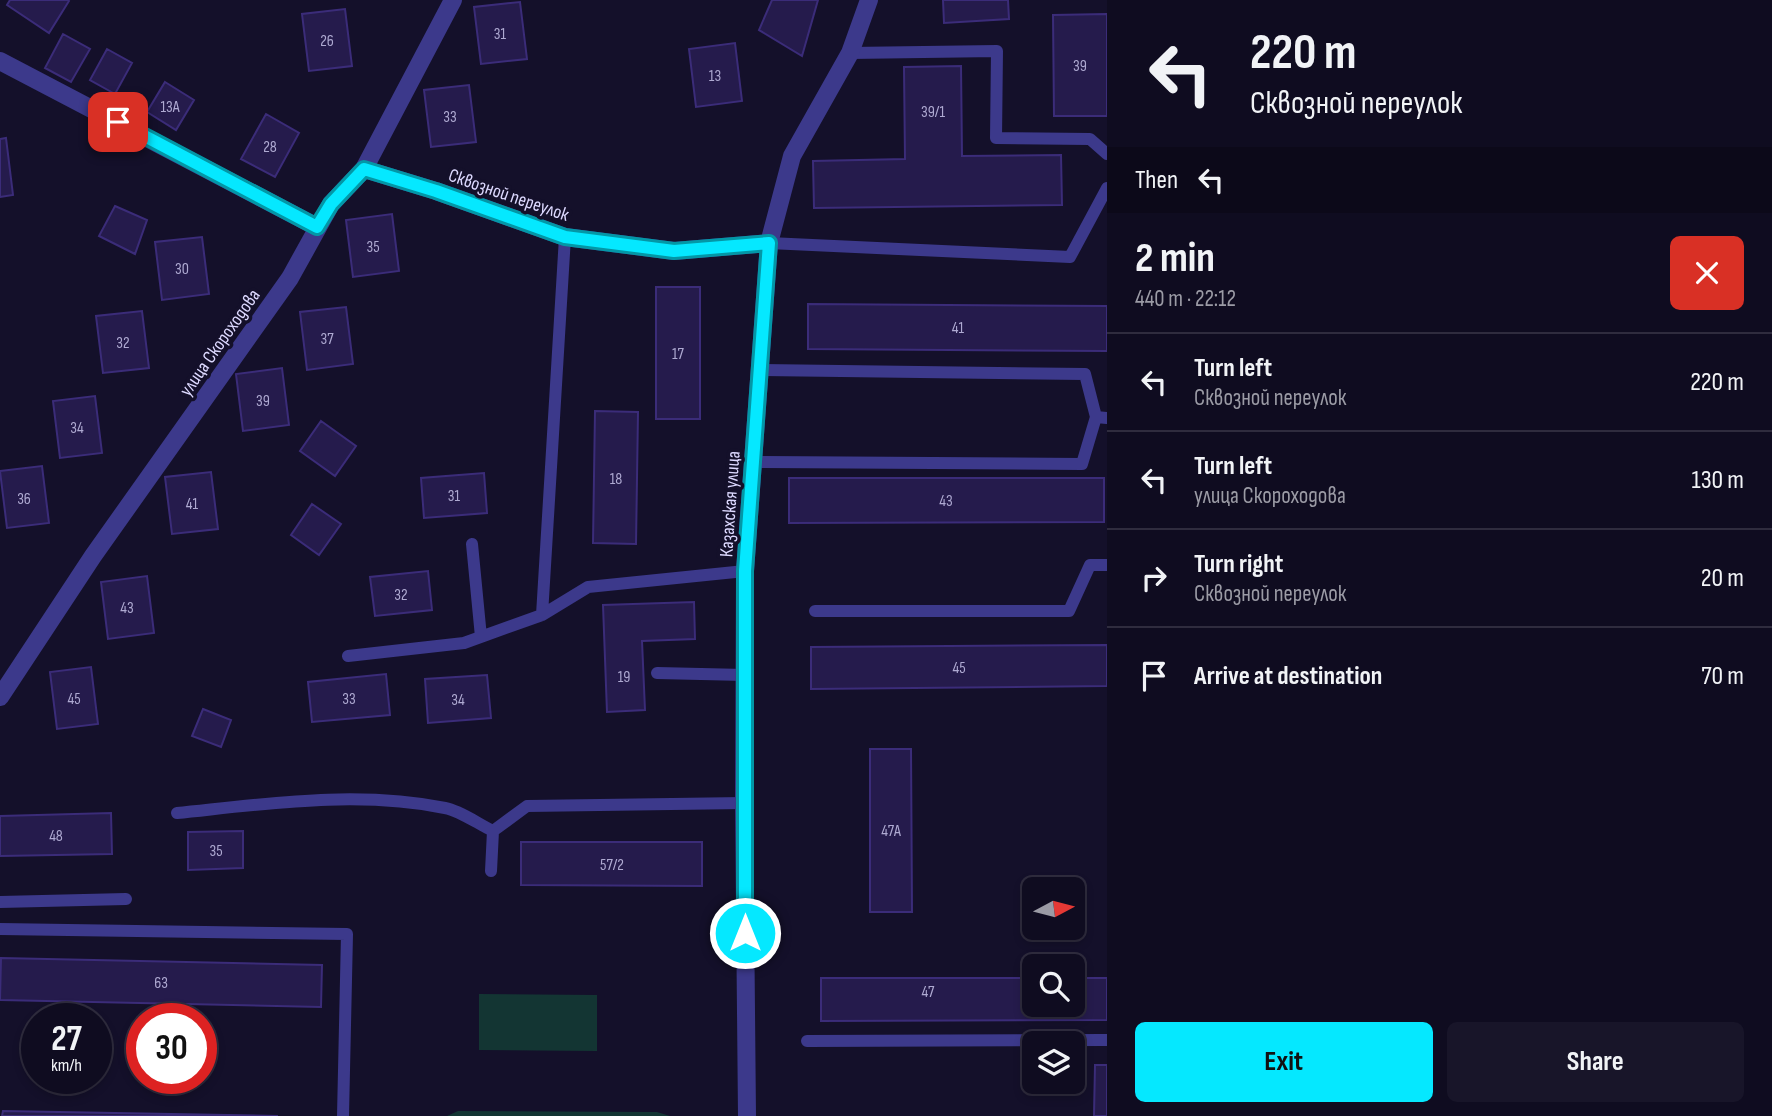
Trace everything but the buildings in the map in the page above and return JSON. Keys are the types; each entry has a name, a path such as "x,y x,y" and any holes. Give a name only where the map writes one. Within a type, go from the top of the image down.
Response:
{"street":[{"name":"улица Скороходова","path":"0,697 93,556 290,278 331,204 364,169 453,0"},
{"name":"Казахская улица","path":"747,1116 745,571 769,243 792,156 850,52 869,0"},
{"path":"0,61 317,227"},
{"name":"Сквозной переулок","path":"364,169 436,191 565,237 674,251 769,243"}],"lane":[{"path":"850,52 997,51 996,138 1090,139 1107,154"},
{"path":"769,243 1070,257 1107,188"},
{"path":"542,615 565,237"},
{"path":"753,462 1082,464 1102,417 1085,374 760,370"},
{"path":"472,544 481,637"},
{"path":"815,611 1069,611 1090,565 1107,565"},
{"path":"348,656 464,643 542,615 588,587 745,571"},
{"path":"657,673 745,675"},
{"path":"177,813 363,799 447,808 493,831"},
{"path":"493,831 527,806 744,803"},
{"path":"491,871 493,831"},
{"path":"0,902 126,899"},
{"path":"0,929 347,934 342,1116"},
{"path":"807,1041 1107,1040"}],"green space":[{"path":"479,994 597,995 597,1051 479,1050"},
{"path":"458,1111 657,1112 670,1116 447,1116"}],"route":[{"path":"118,122 317,227 331,204 364,169 436,191 565,237 674,251 769,243 745,571 745,933"}]}
